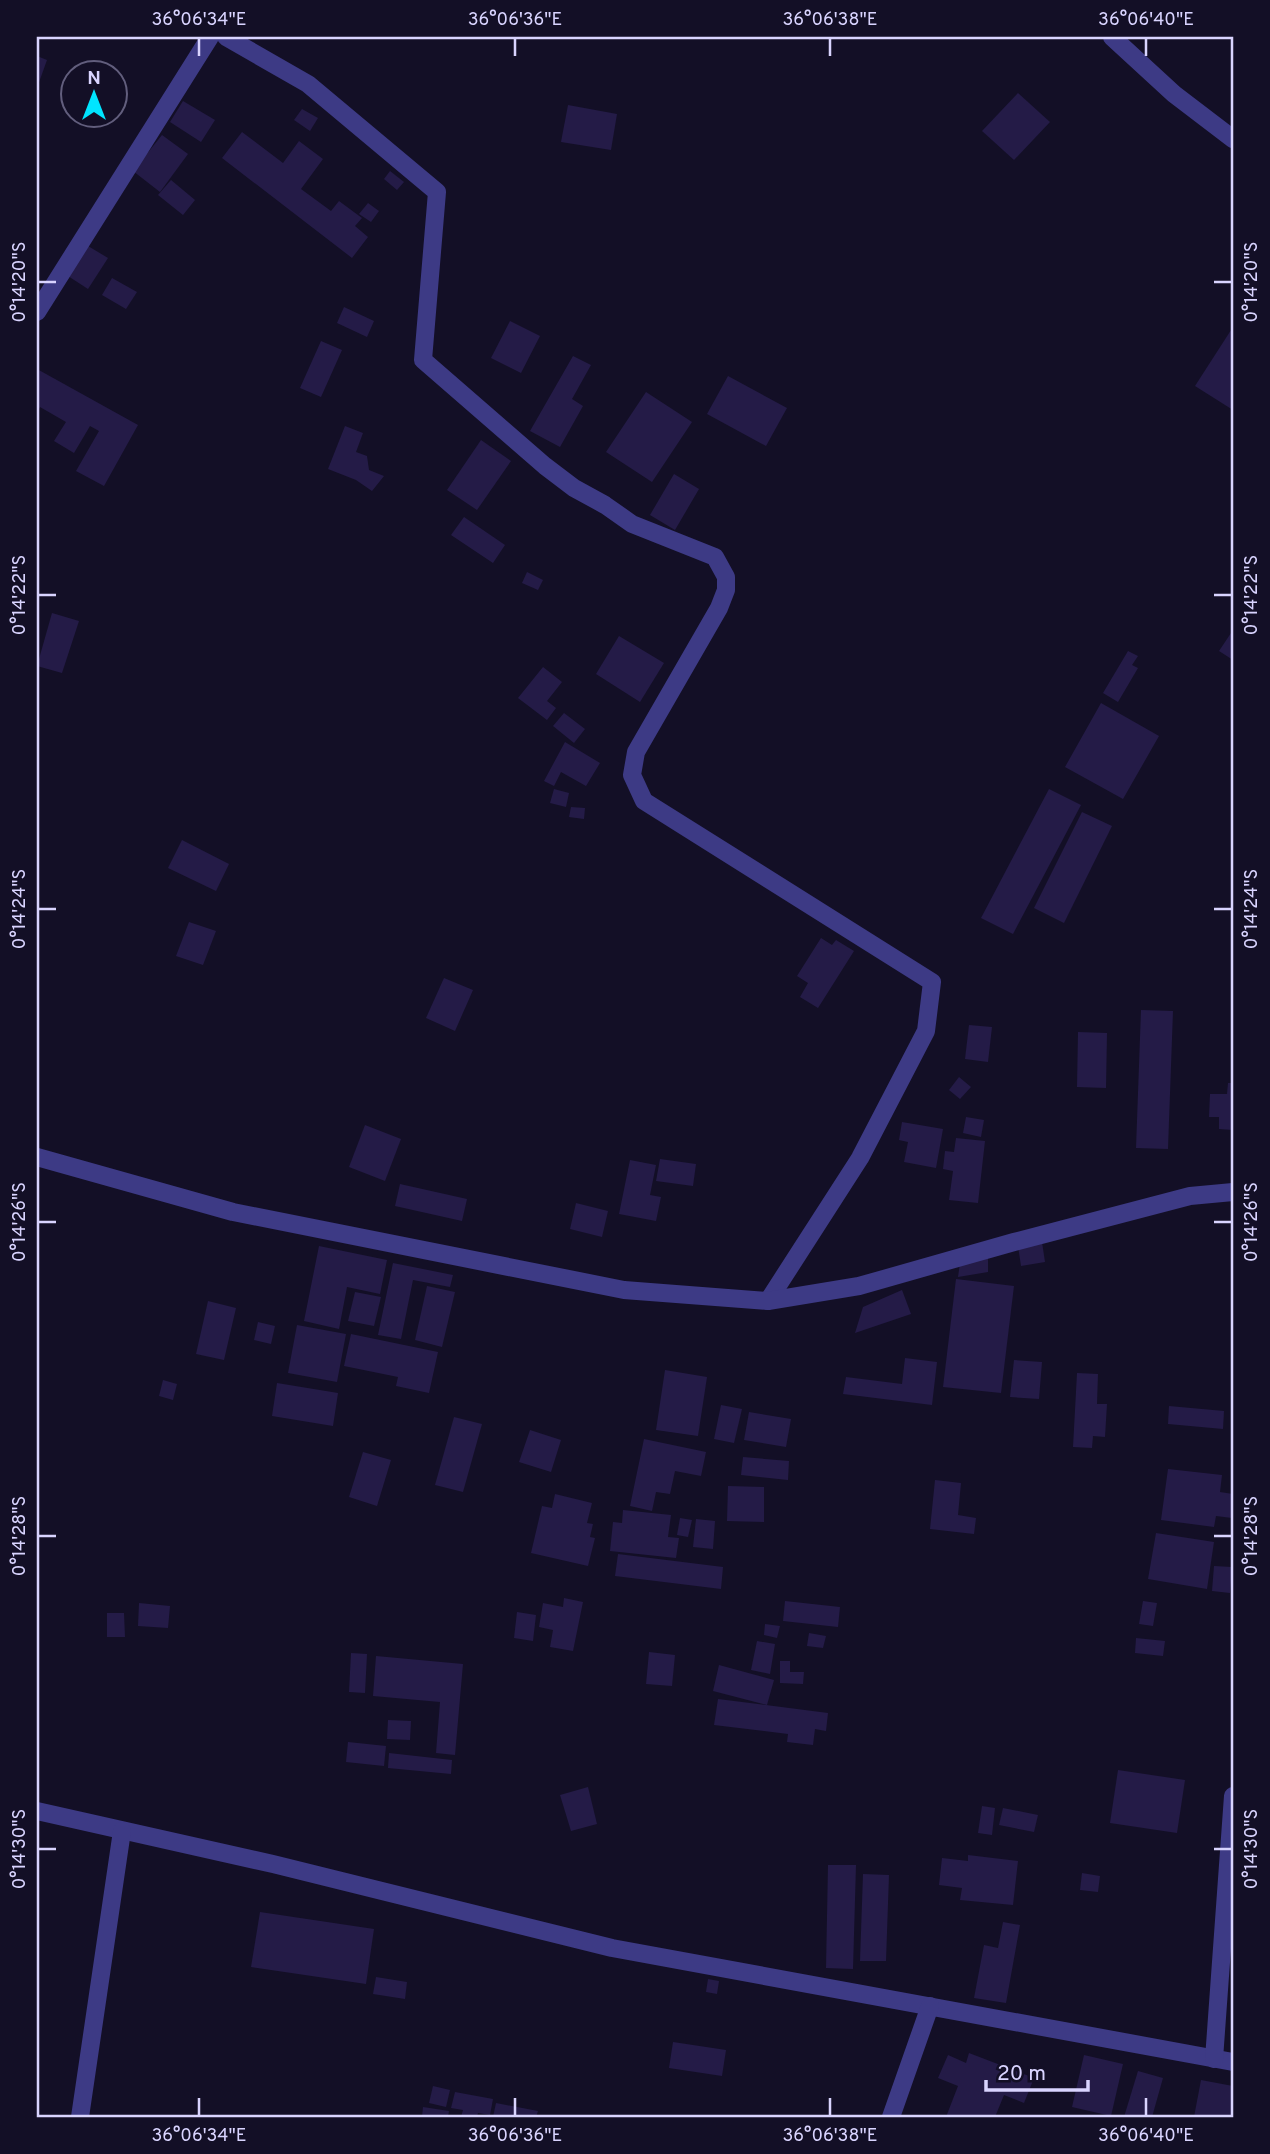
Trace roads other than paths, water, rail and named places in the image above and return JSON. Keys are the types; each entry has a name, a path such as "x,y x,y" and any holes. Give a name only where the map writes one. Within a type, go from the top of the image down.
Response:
{"street":[{"path":"37,312 211,37"},
{"path":"1112,37 1174,94 1233,139"},
{"path":"229,38 308,84 436,192 423,360 574,488 632,524 715,557 726,577 726,590 719,608 636,752 632,775 644,802 932,982 926,1031 860,1158 768,1301"},
{"path":"37,1157 233,1212 611,1287 768,1301 859,1286 1190,1196 1233,1192"},
{"path":"1214,2059 1233,1796"},
{"path":"37,1811 273,1864 612,1948 1233,2062"},
{"path":"80,2117 122,1831"},
{"path":"891,2117 930,2006"}]}
